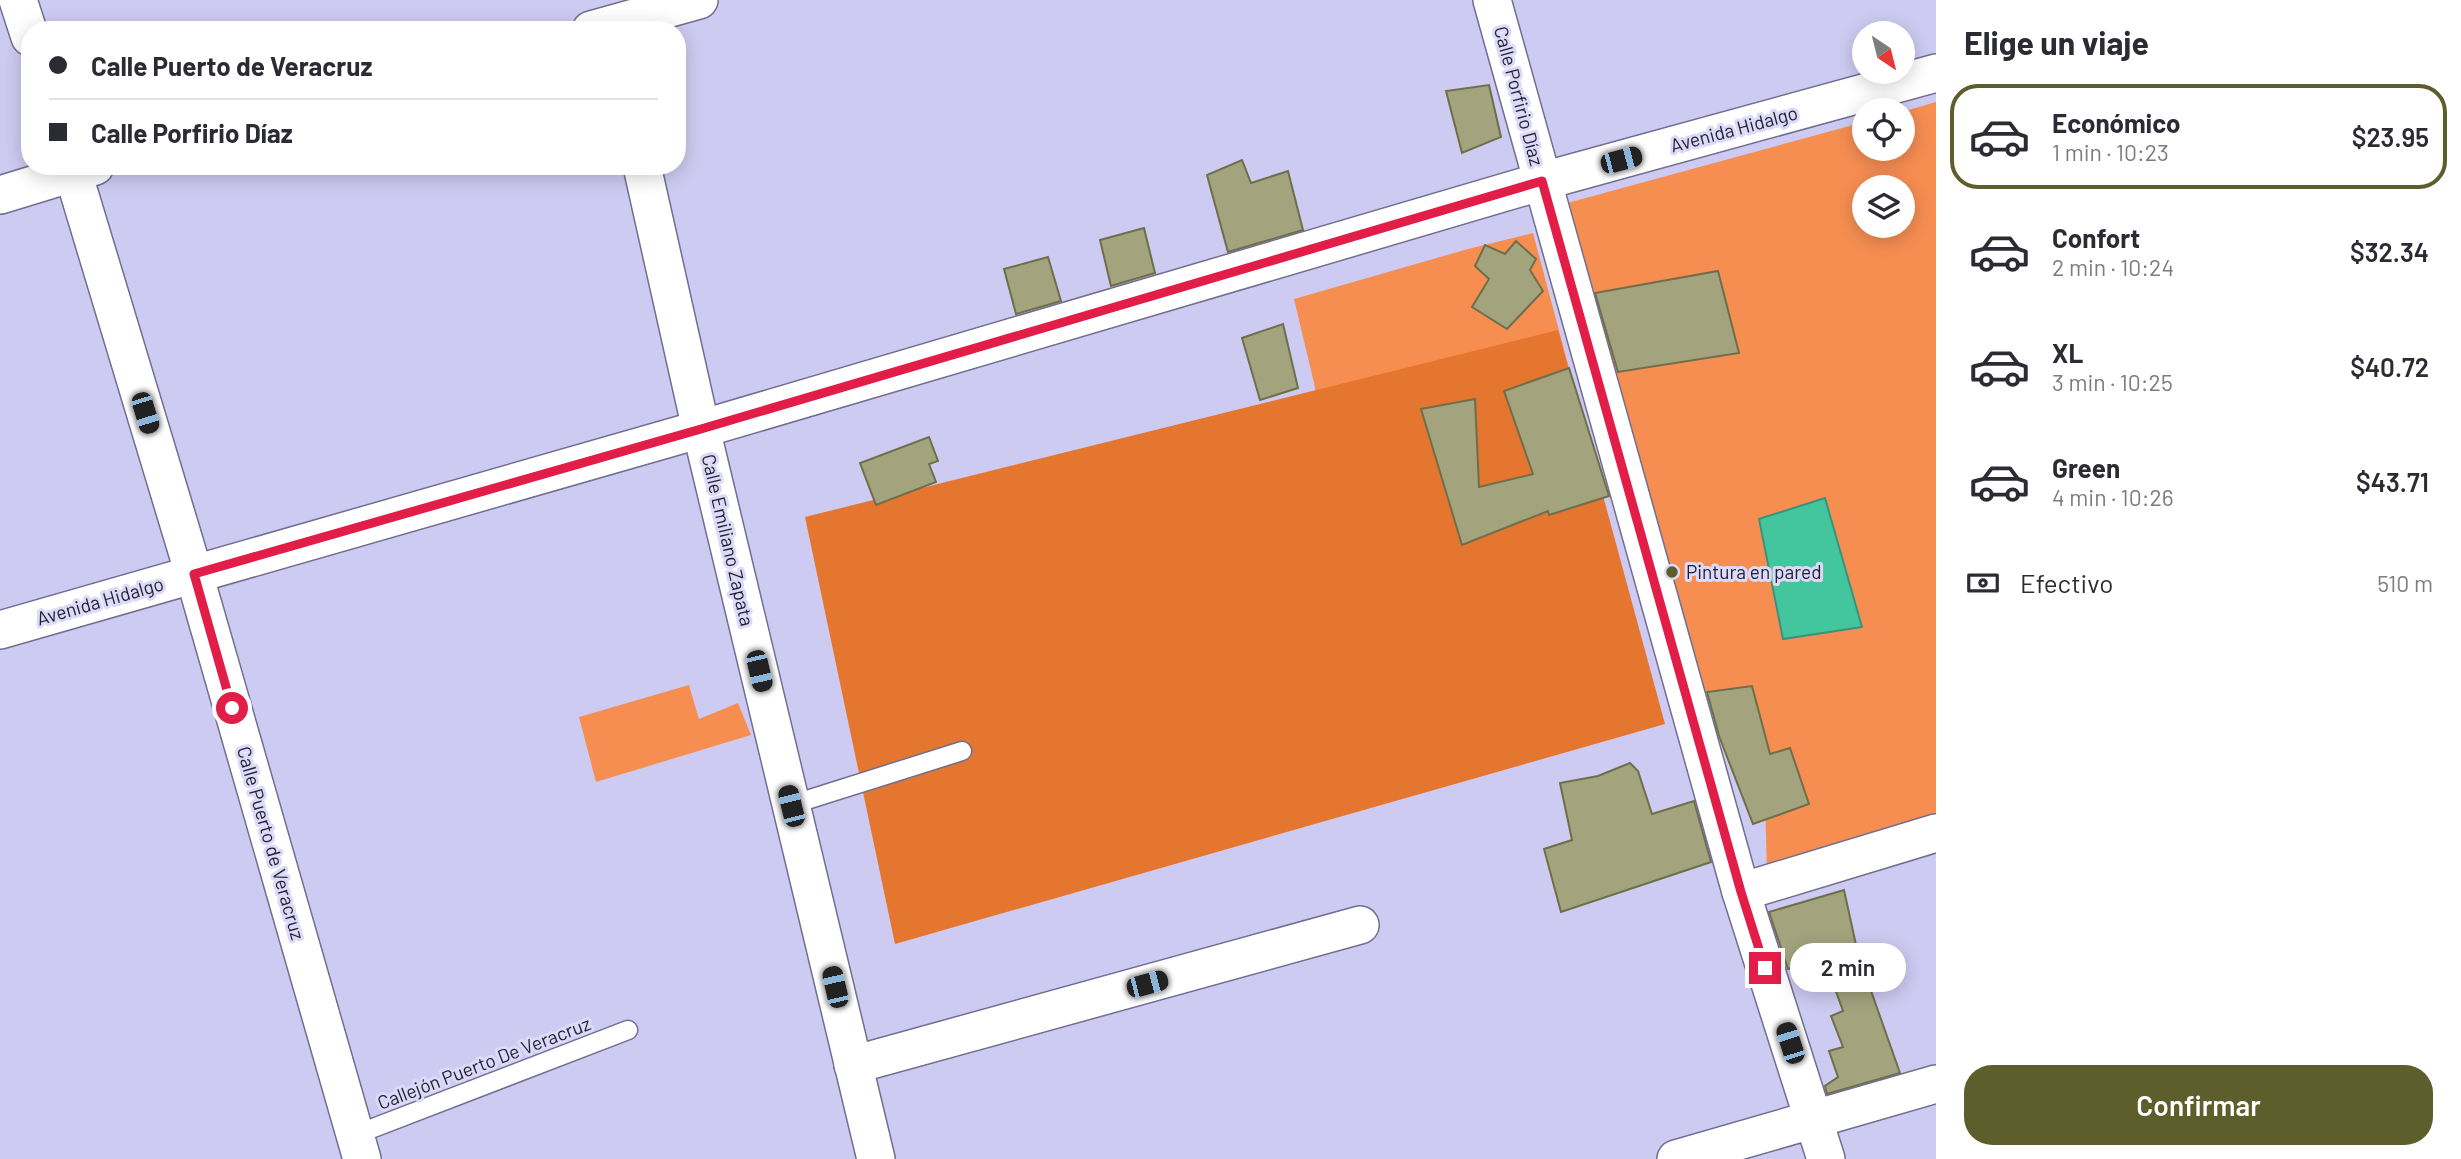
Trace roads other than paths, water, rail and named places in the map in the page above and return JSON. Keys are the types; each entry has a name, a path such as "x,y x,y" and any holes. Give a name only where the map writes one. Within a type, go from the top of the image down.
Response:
{"street":[{"path":"18,0 25,21"},
{"path":"604,21 699,0"},
{"name":"Calle Porfirio Díaz","path":"1492,0 1741,892 1826,1159"},
{"name":"Avenida Hidalgo","path":"0,631 701,429 1542,181 1936,73"},
{"path":"0,195 59,175"},
{"name":"Calle Puerto de Veracruz","path":"81,175 358,1147"},
{"name":"Calle Emiliano Zapata","path":"644,175 701,429 876,1159"},
{"path":"1741,892 1936,833"},
{"path":"853,1065 1360,926"},
{"path":"1676,1159 1936,1084"}],"lane":[{"path":"791,806 962,751"},
{"name":"Callejón Puerto De Veracruz","path":"358,1147 628,1030"}],"place":[{"name":"Pintura en pared","path":"1672,572"}]}
